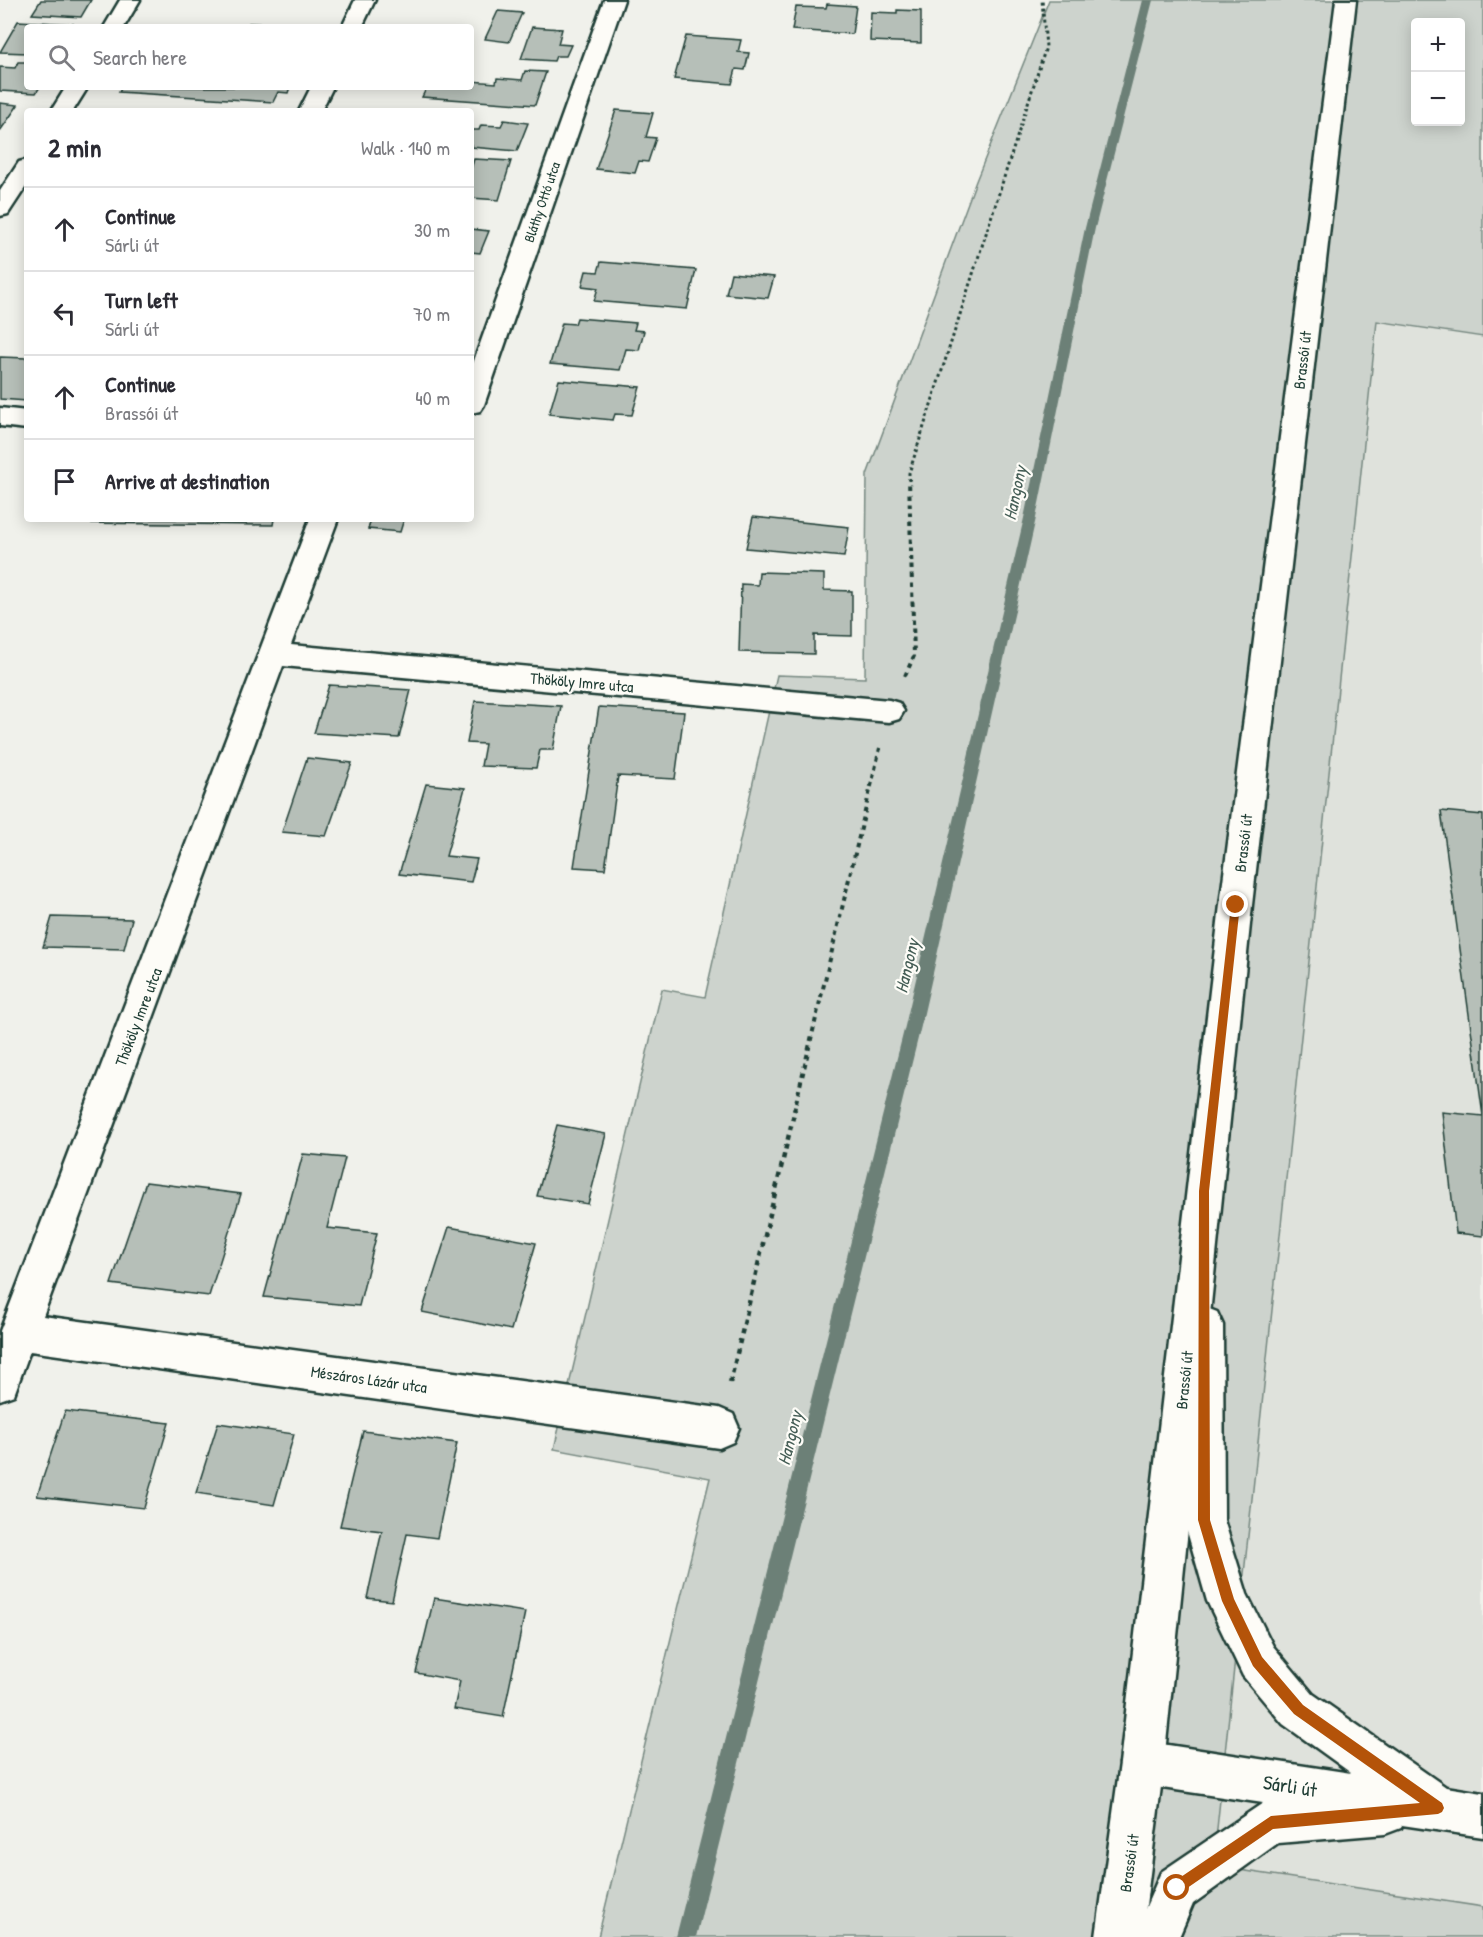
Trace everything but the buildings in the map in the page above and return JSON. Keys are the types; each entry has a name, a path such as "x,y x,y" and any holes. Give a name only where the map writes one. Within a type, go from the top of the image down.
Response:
{"street":[{"path":"116,24 130,0"},
{"path":"353,24 365,0"},
{"name":"Bláthy Ottó utca","path":"474,397 614,0"},
{"name":"Brassói út","path":"1119,1937 1142,1763 1236,905 1346,0"},
{"path":"64,108 75,90"},
{"path":"312,108 320,90"},
{"path":"0,209 24,171"},
{"path":"0,417 24,420"},
{"name":"Thököly Imre utca","path":"0,1381 276,654 323,522"},
{"name":"Thököly Imre utca","path":"276,654 889,711"},
{"name":"Sárli út","path":"1204,1191 1204,1520 1228,1601 1258,1661 1298,1710 1438,1808"},
{"name":"Mészáros Lázár utca","path":"19,1330 719,1428"},
{"name":"Sárli út","path":"1142,1763 1483,1815"},
{"name":"Sárli út","path":"1156,1937 1177,1888 1271,1822 1438,1808"}],"shaded area":[{"path":"1049,0 1483,0 1483,337 1377,321 1213,1866 1483,1907 1483,1937 598,1937 710,1478 554,1449 662,989 705,997 777,675 865,678 867,475 976,181"},
{"path":"1377,320 1483,337 1483,1907 1213,1866"}],"waterway":[{"name":"Hangony","path":"686,1937 913,1026 1030,518 1090,228 1148,0"}],"route":[{"path":"1177,1888 1271,1822 1438,1808 1298,1710 1258,1661 1228,1601 1204,1520 1204,1191 1236,905"}]}
